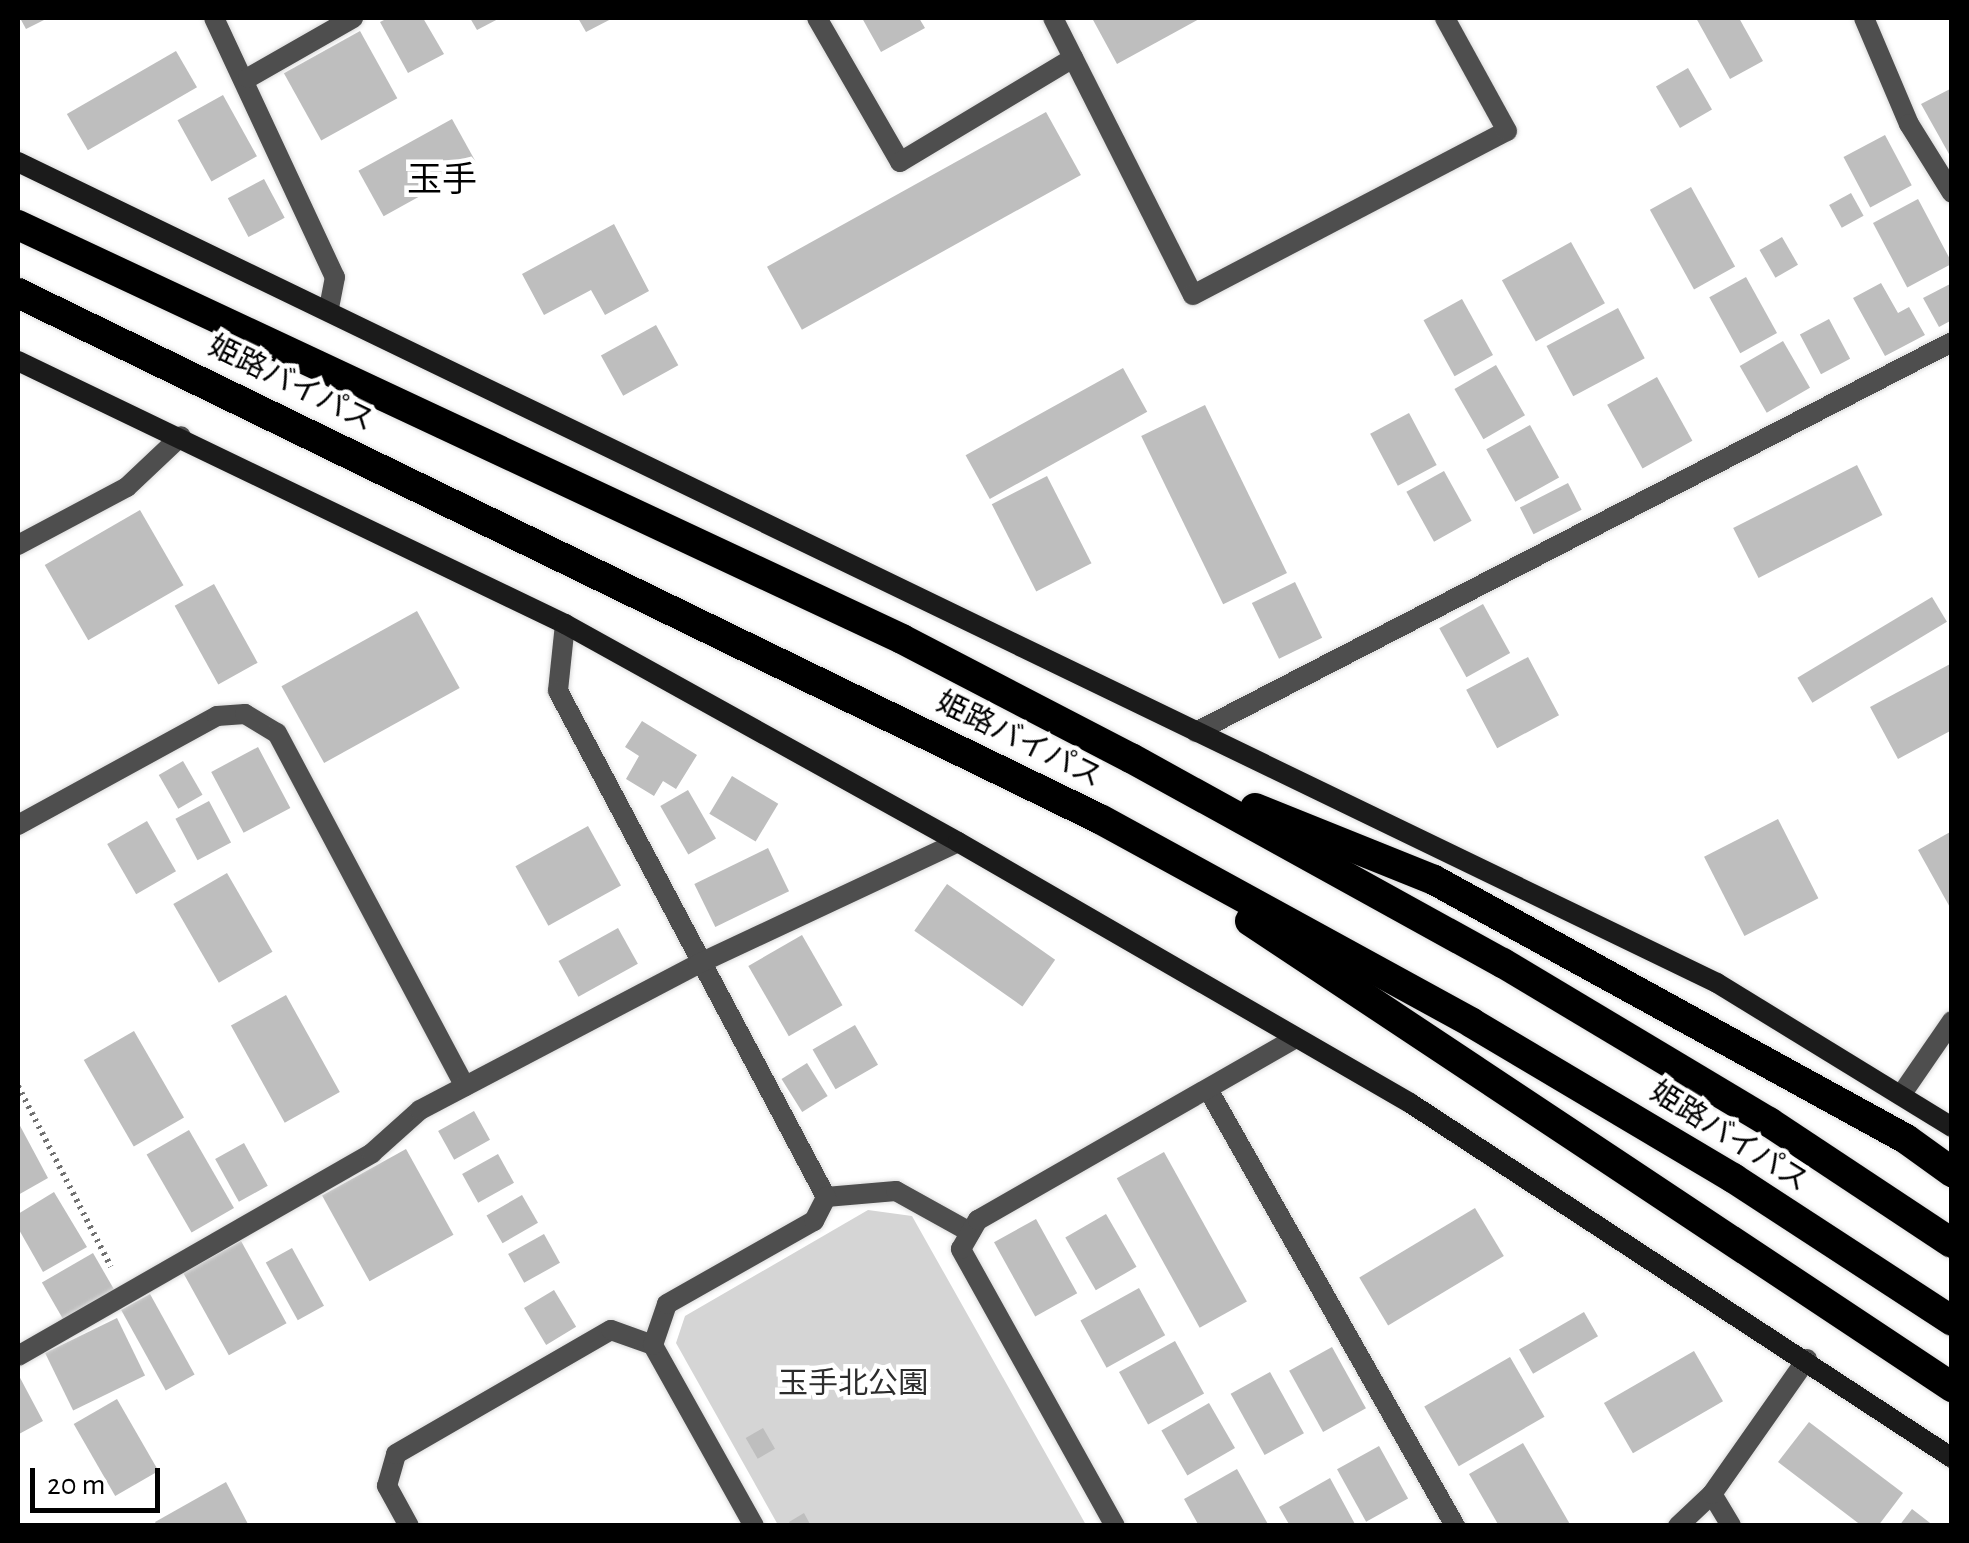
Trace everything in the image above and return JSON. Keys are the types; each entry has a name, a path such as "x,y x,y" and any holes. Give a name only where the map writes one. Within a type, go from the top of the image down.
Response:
{"highway":[{"name":"姫路バイパス","path":"18,225 902,638 1131,758 1520,972 1769,1122 1952,1242"},
{"name":"姫路バイパス","path":"18,292 1100,819 1472,1023 1733,1178 1952,1321"},
{"path":"1131,758 1434,880 1906,1140 1952,1172"},
{"path":"1100,819 1952,1386"}],"street":[{"path":"214,18 248,78 335,276 329,308"},
{"path":"248,78 352,18"},
{"path":"817,18 900,162 1073,58"},
{"path":"1053,18 1193,294 1507,131 1445,18"},
{"path":"1864,18 1909,124 1952,193"},
{"path":"18,162 329,308 1718,982 1952,1127"},
{"path":"1196,732 1952,342"},
{"path":"18,361 181,436 565,624 958,842 1410,1103 1807,1359 1952,1458"},
{"path":"18,545 127,487 181,436"},
{"path":"565,624 558,691 698,964 826,1197"},
{"path":"18,825 216,716 245,714 277,733 465,1086"},
{"path":"18,1356 372,1153 420,1110 698,964 958,842"},
{"path":"1901,1095 1952,1021"},
{"path":"1115,1526 961,1249 978,1220 1296,1038"},
{"path":"1208,1091 1455,1526"},
{"path":"826,1197 896,1191 970,1232"},
{"path":"653,1345 668,1304 814,1222 826,1197"},
{"path":"409,1526 386,1486 396,1454 611,1330 653,1345 754,1526"},
{"path":"1678,1526 1712,1494 1807,1359"},
{"path":"1712,1494 1731,1526"}],"path":[{"path":"18,1086 126,1295"}],"green space":[{"name":"玉手北公園","path":"868,1210 912,1216 1086,1525 778,1525 676,1343 685,1316"}],"building":[{"path":"20,18 48,18 26,29"},
{"path":"388,18 423,18 444,54 408,73 380,22"},
{"path":"470,18 500,18 477,30"},
{"path":"578,18 613,18 586,32"},
{"path":"862,18 919,18 925,28 881,52"},
{"path":"1092,18 1201,18 1117,64"},
{"path":"1696,18 1739,18 1763,61 1730,79"},
{"path":"360,31 397,98 321,141 284,73"},
{"path":"176,51 197,87 88,150 67,114"},
{"path":"1688,68 1712,110 1680,128 1656,86"},
{"path":"1952,88 1952,153 1949,154 1921,104"},
{"path":"223,95 257,156 211,181 178,120"},
{"path":"1046,112 1081,175 802,330 767,267"},
{"path":"452,119 477,164 384,216 358,171"},
{"path":"1885,135 1912,185 1870,207 1844,157"},
{"path":"264,179 285,218 248,237 228,198"},
{"path":"1691,187 1735,267 1694,289 1650,210"},
{"path":"1851,193 1864,216 1842,228 1829,205"},
{"path":"1918,199 1952,264 1907,287 1873,223"},
{"path":"614,224 649,291 605,315 591,290 544,315 522,274"},
{"path":"1782,237 1798,265 1775,278 1759,250"},
{"path":"1571,242 1605,303 1536,342 1502,280"},
{"path":"1746,277 1777,333 1740,353 1709,297"},
{"path":"1881,283 1898,313 1909,307 1925,335 1885,356 1853,298"},
{"path":"1952,283 1952,320 1939,327 1923,298"},
{"path":"1462,299 1493,355 1455,376 1424,320"},
{"path":"1618,308 1645,358 1573,396 1546,346"},
{"path":"1829,319 1850,359 1821,374 1800,334"},
{"path":"656,325 678,365 623,396 601,356"},
{"path":"1783,341 1810,388 1767,413 1740,366"},
{"path":"1496,365 1525,415 1483,439 1454,389"},
{"path":"1123,368 1147,412 990,499 966,455"},
{"path":"1657,377 1692,441 1643,468 1607,405"},
{"path":"1205,405 1287,573 1223,604 1141,436"},
{"path":"1409,413 1437,465 1398,486 1370,434"},
{"path":"1530,425 1559,477 1515,502 1486,449"},
{"path":"1857,465 1882,515 1759,578 1733,528"},
{"path":"1444,471 1472,521 1434,542 1406,492"},
{"path":"1047,476 1091,563 1036,591 992,504"},
{"path":"1568,483 1582,510 1534,534 1520,508"},
{"path":"140,510 184,585 88,640 45,565"},
{"path":"1295,582 1322,638 1279,659 1252,603"},
{"path":"214,584 258,663 218,685 175,606"},
{"path":"1932,597 1947,622 1812,703 1797,678"},
{"path":"1483,604 1510,653 1466,677 1439,628"},
{"path":"417,611 460,688 324,763 281,686"},
{"path":"1528,657 1559,715 1497,748 1466,690"},
{"path":"1952,663 1952,730 1898,759 1870,707"},
{"path":"642,721 697,755 676,789 663,781 654,796 626,779 639,756 625,747"},
{"path":"258,747 290,808 244,833 211,772"},
{"path":"183,761 202,795 178,809 159,775"},
{"path":"732,776 778,804 756,842 709,814"},
{"path":"688,790 716,838 688,854 660,806"},
{"path":"209,801 231,842 198,860 175,819"},
{"path":"1778,819 1818,898 1744,936 1704,857"},
{"path":"147,821 176,871 136,894 107,844"},
{"path":"588,826 621,885 548,926 515,866"},
{"path":"1952,831 1952,911 1918,850"},
{"path":"768,848 789,891 715,927 694,884"},
{"path":"227,873 272,952 219,983 173,904"},
{"path":"947,884 1055,960 1022,1006 914,931"},
{"path":"618,928 638,964 578,997 559,961"},
{"path":"802,935 843,1005 789,1036 748,966"},
{"path":"286,995 340,1092 285,1123 231,1026"},
{"path":"855,1025 878,1065 836,1089 813,1050"},
{"path":"134,1031 184,1118 134,1147 84,1060"},
{"path":"807,1063 828,1096 802,1112 782,1079"},
{"path":"474,1111 490,1140 454,1160 438,1131"},
{"path":"18,1122 48,1178 18,1195"},
{"path":"189,1130 234,1208 192,1232 147,1154"},
{"path":"244,1143 268,1186 239,1202 215,1159"},
{"path":"406,1149 454,1235 370,1281 322,1196"},
{"path":"1164,1152 1247,1302 1200,1328 1117,1178"},
{"path":"498,1154 514,1183 478,1203 462,1174"},
{"path":"54,1192 87,1247 43,1272 18,1228 18,1214"},
{"path":"522,1195 538,1223 502,1243 486,1216"},
{"path":"1475,1208 1504,1256 1388,1326 1359,1278"},
{"path":"1106,1214 1136,1267 1096,1290 1065,1238"},
{"path":"1036,1219 1077,1293 1035,1317 994,1242"},
{"path":"544,1234 560,1263 524,1283 508,1254"},
{"path":"241,1241 287,1323 229,1355 183,1273"},
{"path":"292,1248 324,1306 298,1320 266,1263"},
{"path":"93,1253 114,1290 63,1320 42,1282"},
{"path":"1139,1288 1165,1335 1107,1368 1080,1320"},
{"path":"554,1290 576,1327 546,1345 524,1308"},
{"path":"150,1294 195,1374 166,1390 121,1310"},
{"path":"1584,1312 1598,1336 1533,1374 1519,1350"},
{"path":"117,1318 145,1376 73,1411 45,1353"},
{"path":"1175,1341 1204,1393 1148,1425 1119,1372"},
{"path":"1332,1347 1366,1408 1323,1432 1289,1371"},
{"path":"1694,1351 1723,1401 1633,1453 1604,1403"},
{"path":"1510,1357 1545,1417 1459,1466 1424,1406"},
{"path":"1270,1372 1304,1433 1265,1455 1231,1394"},
{"path":"18,1374 43,1421 19,1434 18,1431"},
{"path":"117,1399 158,1471 115,1496 74,1424"},
{"path":"1209,1403 1235,1448 1187,1476 1161,1430"},
{"path":"1809,1422 1903,1493 1878,1526 1862,1526 1778,1462"},
{"path":"763,1428 775,1449 758,1459 746,1438"},
{"path":"1523,1443 1571,1526 1499,1526 1469,1474"},
{"path":"1379,1446 1408,1498 1366,1522 1337,1469"},
{"path":"1237,1469 1269,1526 1199,1526 1184,1499"},
{"path":"1330,1478 1356,1526 1290,1526 1279,1507"},
{"path":"226,1482 249,1526 157,1526 155,1522"},
{"path":"1912,1509 1934,1526 1899,1526"},
{"path":"804,1513 811,1526 791,1526 789,1522"}],"district":[{"name":"玉手","path":"442,181"}]}
